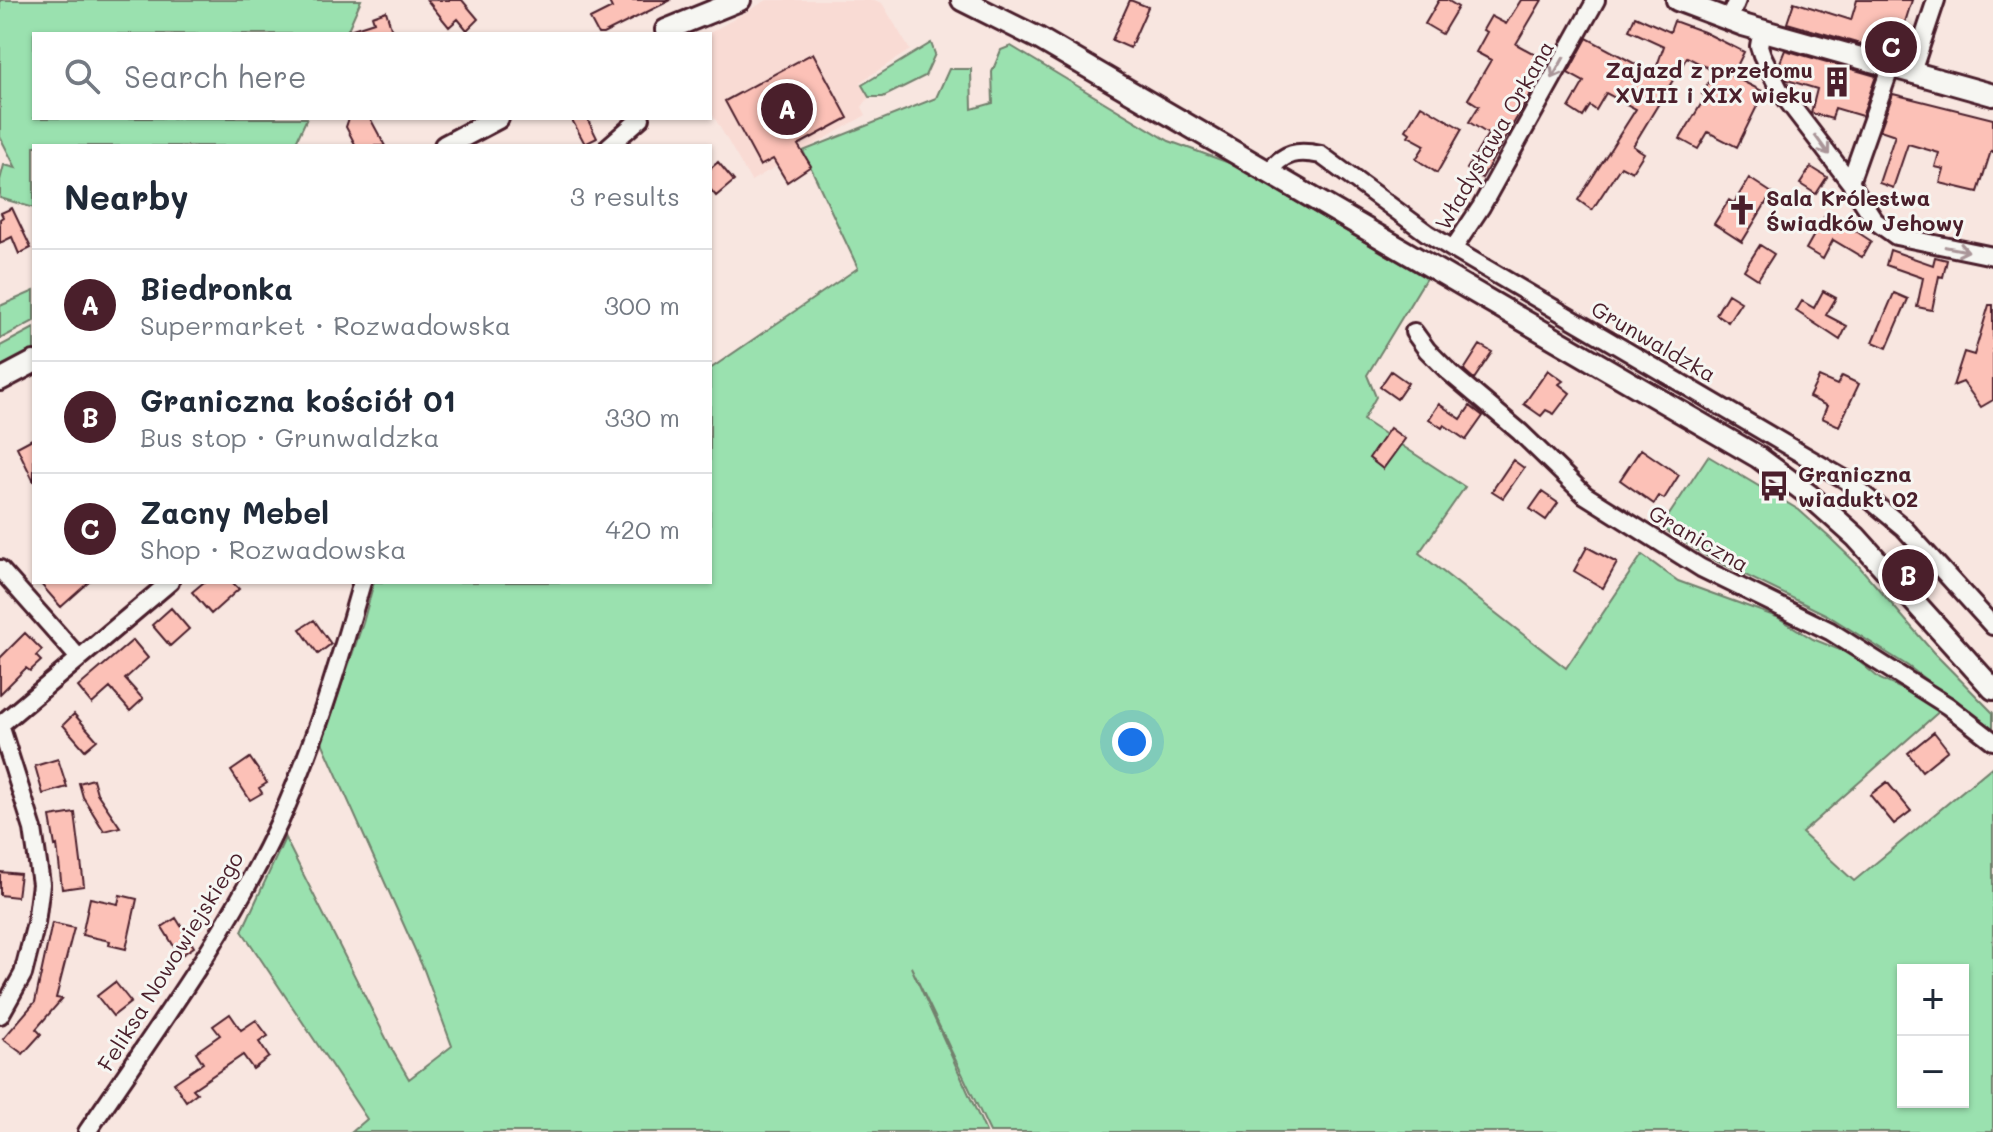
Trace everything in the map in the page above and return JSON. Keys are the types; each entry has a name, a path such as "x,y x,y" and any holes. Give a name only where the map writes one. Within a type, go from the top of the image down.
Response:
{"street":[{"path":"662,32 712,0"},
{"path":"662,32 740,0"},
{"path":"962,0 1038,38 1758,457 1809,495 1856,537 1993,689"},
{"name":"Władysława Orkana","path":"1453,249 1481,207 1596,0"},
{"path":"1677,0 1762,30 1993,95"},
{"path":"1729,20 1737,0"},
{"path":"1912,72 1936,0"},
{"path":"1762,30 1759,46 1780,91 1850,182 1875,221 1896,236 1993,256"},
{"path":"1850,182 1891,66"},
{"path":"449,144 494,120"},
{"path":"611,144 639,120"},
{"name":"Grunwaldzka","path":"1269,172 1276,162 1291,153 1303,151 1321,155 1427,233 1854,486 1904,528 1993,626"},
{"name":"Graniczna","path":"1414,332 1449,372 1520,432 1585,495 1701,568 1830,631 1948,706 1993,741"},
{"path":"0,380 32,363"},
{"path":"0,569 79,658"},
{"path":"1,1011 23,974 36,923 41,884 33,829 0,725 168,584"},
{"name":"Feliksa Nowowiejskiego","path":"87,1132 185,987 226,921 279,823 335,678 361,584"}],"shaded area":[{"path":"767,0 874,0 882,3 910,50 860,82 869,97 862,107 866,115 751,181 712,113 711,32"}],"green space":[{"path":"0,0 361,0 347,32 32,32 32,120 306,120 295,144 32,144 32,207 0,198 4,165 16,168 0,137"},
{"path":"931,43 935,54 925,76 883,97 869,97 862,85"},
{"path":"1011,46 1169,141 1232,164 1426,278 1367,375 1376,397 1363,420 1465,487 1419,553 1566,668 1642,555 1678,581 1777,617 1813,639 1850,654 1880,679 1943,708 1802,833 1854,881 1993,766 1993,1132 990,1132 911,967 986,1132 352,1132 367,1119 242,931 285,838 409,1079 452,1046 424,970 322,742 373,584 712,584 712,368 858,268 803,151 936,98 949,69 971,69 972,109 993,103 992,72 1001,50"},
{"path":"32,292 32,322 0,339 0,306"},
{"path":"32,329 32,351 0,368 0,346"},
{"path":"1708,456 1799,510 1858,565 1933,652 1993,713 1993,731 1908,666 1827,615 1706,556 1661,527"}],"building":[{"path":"427,0 462,0 478,19 467,30 458,19 449,27"},
{"path":"608,0 671,0 607,32 597,32 590,19 612,8"},
{"path":"1130,0 1148,7 1130,48 1112,40"},
{"path":"1439,0 1447,0 1458,7 1442,34 1425,24"},
{"path":"1521,0 1542,0 1516,44 1549,62 1482,178 1467,169 1488,134 1469,122 1479,106 1468,99 1491,60 1476,52 1487,32 1483,30 1491,16 1506,24"},
{"path":"1857,0 1912,0 1895,54 1787,23 1794,2 1851,20"},
{"path":"386,11 392,32 346,32 374,22 372,16"},
{"path":"1635,16 1670,32 1674,21 1744,52 1732,76 1764,92 1737,147 1708,132 1698,149 1680,139 1706,96 1702,94 1712,70 1687,57 1633,146 1644,153 1632,172 1621,166 1592,210 1578,200 1636,109 1606,93 1596,110 1590,106 1583,117 1569,108 1584,82 1568,73 1587,38 1654,74 1664,46 1629,30"},
{"name":"Zajazd z przełomu XVIII i XIX wieku","path":"1785,50 1876,76 1862,116 1835,108 1832,119 1811,113 1817,89 1787,80 1779,65"},
{"path":"813,53 848,118 798,145 811,166 787,182 773,159 760,166 725,101"},
{"path":"1893,94 1993,119 1993,152 1978,192 1940,183 1944,169 1935,167 1939,153 1908,144 1893,188 1879,183 1895,135 1880,130"},
{"path":"1421,105 1462,129 1437,173 1416,159 1425,145 1408,136 1410,133 1406,130"},
{"path":"348,120 371,120 384,144 355,144 346,127"},
{"path":"572,120 588,120 597,138 585,144"},
{"path":"718,162 734,181 716,196 712,191 712,167"},
{"path":"1811,167 1827,177 1816,194 1800,184"},
{"path":"1749,178 1772,193 1742,242 1714,224 1729,200 1734,203"},
{"path":"12,208 31,248 19,254 12,237 0,243 1,213"},
{"path":"1827,212 1871,241 1862,257 1833,240 1823,259 1806,249"},
{"path":"1760,245 1774,254 1758,279 1744,270"},
{"path":"1890,250 1933,265 1935,257 1947,260 1943,277 1939,276 1932,310 1917,307 1923,278 1886,265"},
{"path":"1823,291 1836,298 1826,315 1847,326 1840,340 1796,311 1802,301 1814,308"},
{"path":"1894,293 1908,299 1887,348 1873,342"},
{"path":"1728,294 1741,302 1728,322 1716,314"},
{"path":"1989,305 1993,305 1993,400 1981,407 1963,382 1953,386 1964,352 1974,355"},
{"path":"1480,345 1492,352 1474,379 1464,370"},
{"path":"1548,370 1563,381 1559,384 1570,393 1554,414 1546,410 1541,416 1524,404"},
{"path":"1391,371 1408,383 1397,399 1380,387"},
{"path":"1842,376 1859,384 1839,426 1822,418 1827,406 1809,397 1819,377 1837,385"},
{"path":"1439,404 1461,419 1470,406 1483,416 1466,440 1429,419"},
{"path":"1390,428 1405,439 1383,469 1369,458"},
{"path":"32,439 32,478 17,447"},
{"path":"1641,449 1679,475 1664,499 1659,496 1654,504 1620,480"},
{"path":"1513,460 1524,468 1503,498 1492,491"},
{"path":"1542,492 1558,503 1546,520 1530,509"},
{"path":"1587,547 1617,563 1603,588 1574,571"},
{"path":"41,584 87,584 61,607"},
{"path":"202,584 234,584 239,589 211,614 192,592"},
{"path":"171,608 189,629 170,646 152,625"},
{"path":"314,620 331,644 318,654 300,629"},
{"path":"25,633 42,650 36,656 41,661 30,671 26,668 0,694 0,658"},
{"path":"133,640 148,658 125,679 143,699 130,711 110,688 92,704 78,687"},
{"path":"74,714 97,740 85,750 63,725"},
{"path":"1934,732 1948,750 1922,771 1908,753"},
{"path":"250,758 267,783 259,788 262,793 250,800 231,771"},
{"path":"58,759 67,787 43,794 35,766"},
{"path":"93,779 97,793 120,827 104,831 83,797 79,783"},
{"path":"1887,782 1911,811 1894,824 1870,795"},
{"path":"75,813 84,886 62,889 50,817"},
{"path":"0,872 20,874 17,897 0,895"},
{"path":"120,895 137,899 126,949 109,945 110,941 82,935 90,898 118,904"},
{"path":"176,918 194,947 180,956 162,927"},
{"path":"52,923 74,928 56,998 62,999 36,1029 41,1034 23,1054 3,1039 35,1002"},
{"path":"115,982 131,1002 113,1016 97,996"},
{"path":"230,1014 241,1030 256,1020 268,1036 259,1042 269,1057 253,1069 243,1055 193,1089 197,1093 186,1101 174,1083 203,1063 196,1052 220,1035 213,1026"}],"place":[{"name":"Zacny Mebel","path":"1891,47"},
{"name":"Zajazd z przełomu XVIII i XIX wieku","path":"1837,82"},
{"name":"Biedronka","path":"787,109"},
{"name":"Sala Królestwa Świadków Jehowy","path":"1742,210"},
{"name":"Graniczna wiadukt 02","path":"1774,486"},
{"name":"Graniczna kościół 01","path":"1908,575"}]}
